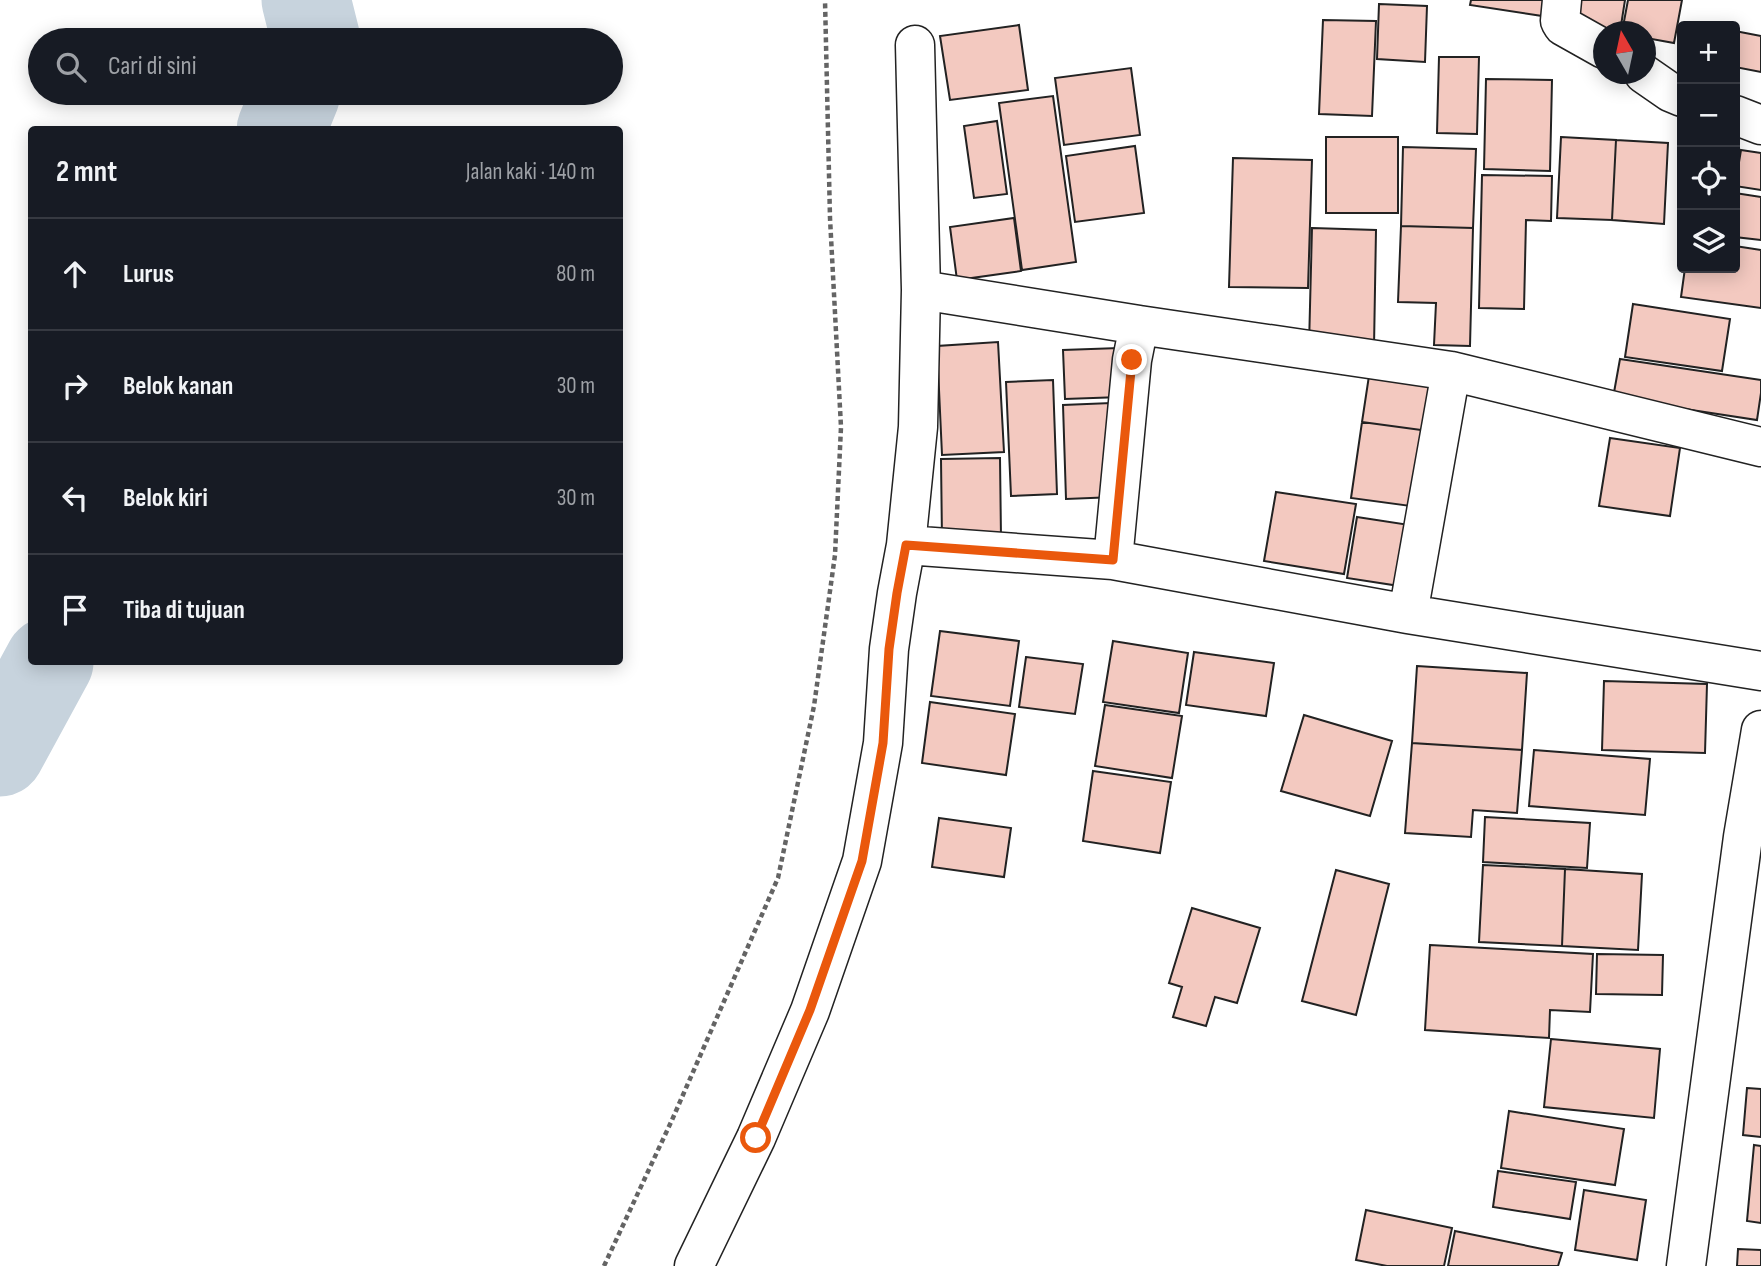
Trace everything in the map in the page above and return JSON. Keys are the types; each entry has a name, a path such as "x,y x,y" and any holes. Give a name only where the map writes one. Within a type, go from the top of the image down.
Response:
{"street":[{"path":"1562,0 1560,21 1563,26 1593,43"},
{"path":"694,1266 756,1138 810,1010 862,861 883,743 889,649 906,545 918,427 921,290 915,45"},
{"path":"1656,82 1677,95"},
{"path":"1740,117 1761,125"},
{"path":"921,290 1451,370 1761,447"},
{"path":"1113,560 1132,360 1139,325"},
{"path":"1408,614 1451,370"},
{"path":"906,545 1113,560 1408,614 1761,671"},
{"path":"1686,1266 1752,838 1761,730"}],"path":[{"path":"604,1266 672,1120 778,878 814,706 835,555 841,427 830,218 825,0"}],"building":[{"path":"1471,0 1552,0 1549,17 1470,5"},
{"path":"1571,0 1625,0 1622,21 1593,21 1593,27 1567,23"},
{"path":"1628,0 1682,0 1674,43 1656,40 1656,21 1624,21"},
{"path":"1379,4 1427,6 1425,62 1377,59"},
{"path":"1323,20 1376,21 1372,116 1319,114"},
{"path":"1019,25 1028,90 950,100 940,36"},
{"path":"1740,32 1761,36 1761,72 1740,68"},
{"path":"1439,57 1479,57 1477,134 1437,133"},
{"path":"1131,68 1140,135 1064,145 1055,78"},
{"path":"1486,79 1552,80 1550,171 1484,169"},
{"path":"1053,96 1076,262 1022,270 999,103"},
{"path":"997,121 1007,194 974,198 964,126"},
{"path":"1326,137 1398,137 1398,213 1326,213"},
{"path":"1561,137 1616,140 1612,220 1557,218"},
{"path":"1616,140 1668,143 1664,224 1612,220"},
{"path":"1135,146 1144,213 1075,222 1066,156"},
{"path":"1403,147 1476,149 1473,228 1401,226"},
{"path":"1741,150 1761,153 1761,190 1740,187"},
{"path":"1233,158 1312,160 1308,288 1229,287"},
{"path":"1482,175 1552,176 1551,221 1526,220 1524,309 1479,308"},
{"path":"1740,194 1761,197 1761,240 1740,238"},
{"path":"1014,218 1021,271 957,280 950,227"},
{"path":"1401,226 1473,228 1470,346 1434,345 1436,303 1398,302"},
{"path":"1312,228 1376,230 1374,347 1309,346"},
{"path":"1740,247 1761,250 1761,308 1681,297 1684,273 1740,273"},
{"path":"1633,304 1730,319 1722,371 1625,357"},
{"path":"998,342 1004,452 942,455 937,346"},
{"path":"1119,348 1121,397 1065,399 1063,350"},
{"path":"1620,359 1761,380 1757,420 1613,398"},
{"path":"1370,369 1444,379 1436,432 1362,422"},
{"path":"1053,380 1057,494 1011,496 1006,382"},
{"path":"1111,403 1115,497 1066,499 1063,405"},
{"path":"1362,422 1436,432 1425,508 1351,498"},
{"path":"1610,438 1680,448 1670,516 1599,506"},
{"path":"1000,458 1001,538 942,540 941,459"},
{"path":"1276,492 1356,504 1344,574 1264,561"},
{"path":"1357,517 1416,526 1406,587 1347,578"},
{"path":"940,631 1019,641 1010,706 931,696"},
{"path":"1113,641 1188,653 1179,713 1103,702"},
{"path":"1194,652 1274,663 1266,716 1186,705"},
{"path":"1026,657 1083,664 1075,714 1019,707"},
{"path":"1417,666 1527,673 1522,750 1412,743"},
{"path":"1604,681 1707,684 1705,753 1602,750"},
{"path":"930,702 1015,714 1006,775 922,763"},
{"path":"1105,705 1182,716 1172,778 1095,766"},
{"path":"1304,715 1392,741 1370,816 1281,791"},
{"path":"1412,743 1522,750 1517,813 1473,810 1471,837 1405,833"},
{"path":"1534,750 1650,759 1645,815 1529,806"},
{"path":"1093,771 1171,782 1160,853 1083,841"},
{"path":"1485,817 1590,823 1587,868 1483,862"},
{"path":"939,818 1011,828 1004,877 932,867"},
{"path":"1483,865 1565,869 1562,946 1479,942"},
{"path":"1565,869 1642,874 1638,950 1562,946"},
{"path":"1336,870 1389,884 1356,1015 1302,1001"},
{"path":"1192,908 1260,928 1237,1003 1215,997 1206,1026 1173,1017 1182,987 1169,983"},
{"path":"1430,945 1593,954 1590,1012 1550,1010 1549,1038 1425,1030"},
{"path":"1597,954 1663,955 1662,995 1596,994"},
{"path":"1551,1039 1660,1049 1654,1118 1544,1107"},
{"path":"1747,1088 1761,1089 1761,1137 1743,1135"},
{"path":"1509,1111 1624,1129 1615,1185 1501,1168"},
{"path":"1754,1145 1761,1146 1761,1223 1747,1221"},
{"path":"1498,1171 1576,1182 1570,1219 1493,1207"},
{"path":"1584,1190 1646,1200 1637,1260 1575,1250"},
{"path":"1366,1210 1452,1228 1444,1266 1387,1266 1356,1260"},
{"path":"1455,1231 1562,1253 1558,1266 1448,1266"},
{"path":"1738,1249 1761,1250 1761,1266 1737,1266"}],"waterway":[{"path":"306,0 313,28"},
{"path":"283,126 291,105"},
{"path":"0,752 47,665"}],"route":[{"path":"756,1138 810,1010 862,861 883,743 889,649 906,545 1113,560 1132,360"}]}
